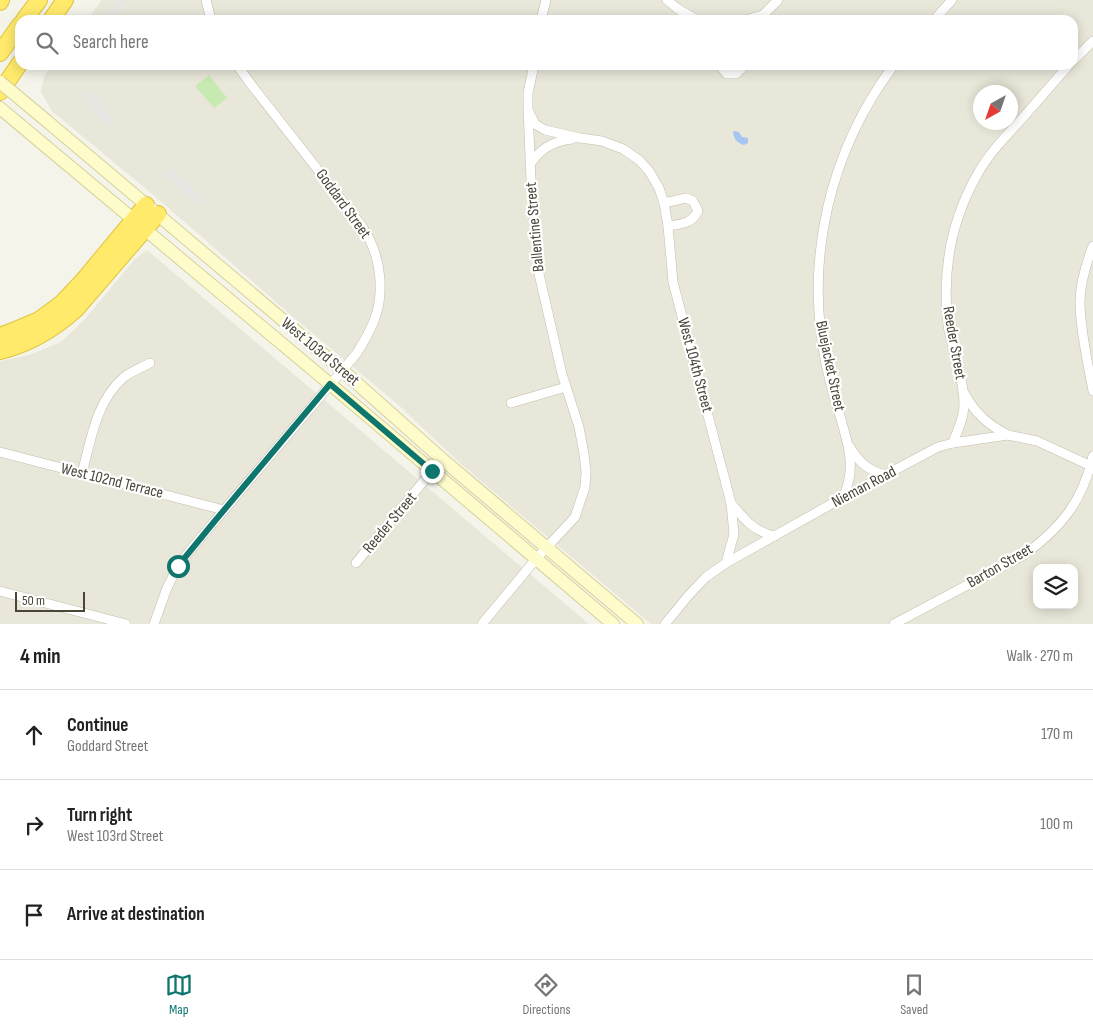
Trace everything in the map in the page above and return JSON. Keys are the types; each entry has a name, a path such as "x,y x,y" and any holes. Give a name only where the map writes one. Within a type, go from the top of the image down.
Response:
{"highway":[{"path":"28,15 39,0"},
{"path":"54,15 65,0"},
{"path":"0,53 15,32"},
{"path":"0,92 15,70"},
{"path":"0,351 51,329 76,309 152,210"},
{"path":"0,336 33,323 50,313 139,225"}],"main road":[{"name":"West 103rd Street","path":"0,82 342,370 442,459 637,624"},
{"name":"West 103rd Street","path":"0,108 613,624"}],"street":[{"path":"206,0 210,15"},
{"path":"542,15 546,0"},
{"path":"668,0 688,15"},
{"path":"763,15 778,0"},
{"path":"938,15 952,0"},
{"path":"1078,56 1093,41"},
{"name":"Goddard Street","path":"154,624 167,588 178,566 360,347 368,335 380,300 380,282 372,245 358,219 241,70"},
{"name":"Ballentine Street","path":"482,624 536,559 575,517 585,487 586,472 579,427 562,374 539,274 530,165 528,109 528,93 533,70"},
{"path":"724,70 727,74 736,74 740,70"},
{"name":"Bluejacket Street","path":"844,497 850,471 848,444 826,364 821,337 818,305 820,246 832,187 842,157 855,127 891,70"},
{"name":"Reeder Street","path":"952,442 963,414 963,391 948,326 946,294 951,244 958,217 977,174 989,157 1065,70"},
{"name":"West 104th Street","path":"528,109 536,124 545,130 602,141 623,149 649,171 660,188 668,226 673,282 731,503 734,534 726,563"},
{"path":"530,165 535,157 547,147 561,140 580,138"},
{"path":"664,203 686,198 693,201 698,211 696,217 690,222 668,226"},
{"path":"1093,246 1086,265 1080,302 1093,391"},
{"path":"82,473 97,417 108,395 123,378 150,363"},
{"path":"511,403 566,387"},
{"name":"Reeder Street","path":"963,391 979,416 996,429 1008,435"},
{"name":"Nieman Road","path":"665,624 706,577 726,563 938,447 952,442 1008,435 1037,441 1092,466"},
{"name":"Bluejacket Street","path":"848,444 855,456 863,464 876,472 886,475"},
{"name":"West 102nd Terrace","path":"0,452 224,510"},
{"name":"Barton Street","path":"894,624 1024,555 1042,542 1072,508 1092,466 1093,456"},
{"name":"Reeder Street","path":"356,563 442,459"},
{"name":"West 104th Street","path":"731,503 751,525 764,534 775,536"},
{"path":"0,591 126,624"}],"shaded area":[{"path":"102,0 1093,0 1093,624 651,624 461,464 402,408 292,316 164,204 52,111 41,92 44,76 48,70 1078,70 1078,15 91,15"},
{"path":"119,0 127,3 118,15 107,15"},
{"path":"91,90 115,121 108,127 83,96"},
{"path":"170,168 204,198 199,205 164,175"},
{"path":"147,250 589,624 0,624 0,361 29,355 61,342 85,319 135,259"}],"green space":[{"path":"209,75 227,98 214,108 195,86"}],"water":[{"path":"734,131 739,132 742,137 748,138 748,143 744,145 738,142 734,137"}],"route":[{"path":"178,566 330,384 432,471"}]}
